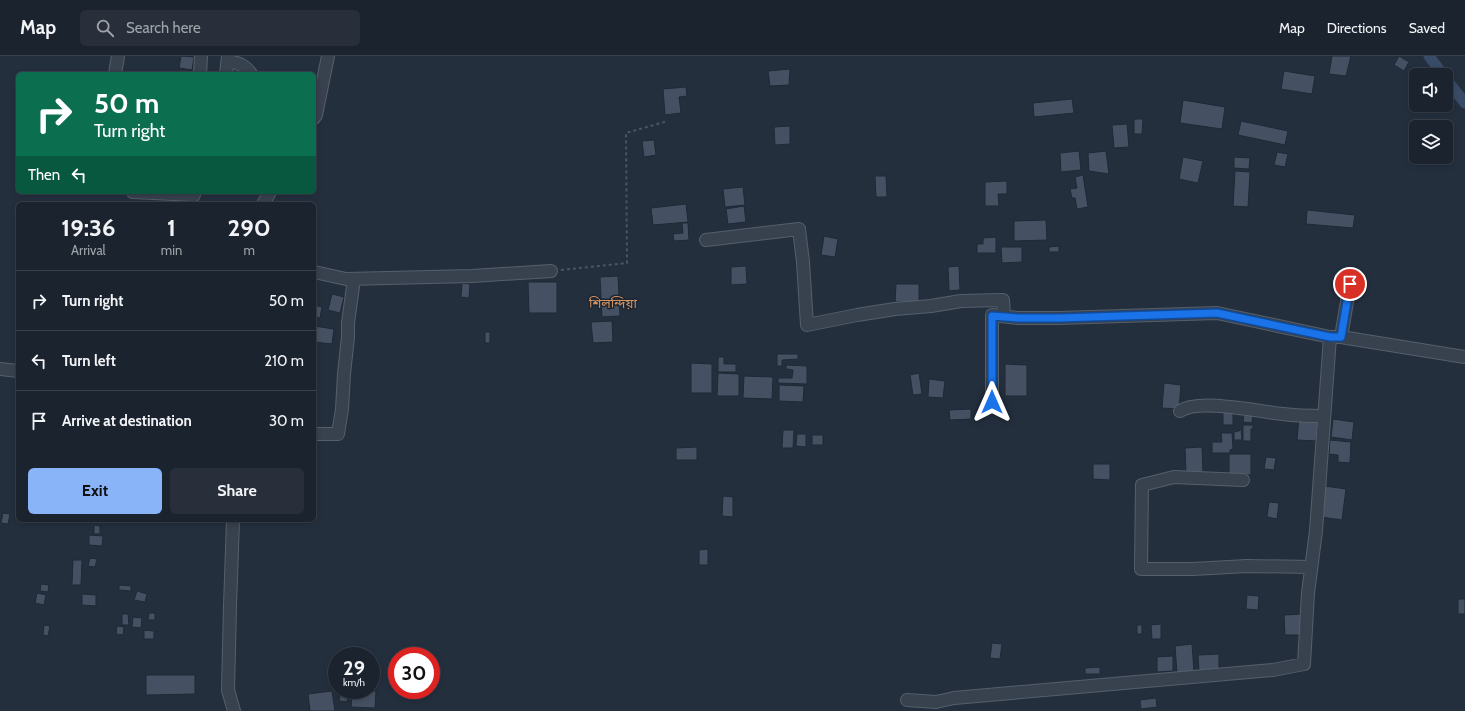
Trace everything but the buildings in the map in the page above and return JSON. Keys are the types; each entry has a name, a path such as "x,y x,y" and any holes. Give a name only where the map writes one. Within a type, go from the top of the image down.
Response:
{"street":[{"path":"114,72 118,56"},
{"path":"200,72 201,56"},
{"path":"316,115 328,56"},
{"path":"226,72 228,58 241,64 250,72"},
{"path":"158,194 195,197"},
{"path":"706,240 799,229 803,262 807,325 895,309 931,306 961,301 1003,300 1004,316"},
{"path":"316,272 346,279 472,276 551,271"},
{"path":"316,434 338,434 342,409 348,323 354,278"},
{"path":"907,700 936,702 954,698 1274,670 1304,664 1308,593 1316,531 1323,416 1335,337 1350,284"},
{"path":"992,402 992,316 1059,318 1217,313 1335,337 1465,356"},
{"path":"0,369 16,371"},
{"path":"1180,411 1192,407 1207,405 1284,414 1323,416"},
{"path":"1243,480 1174,477 1142,485 1141,569 1193,569 1248,566 1311,567"},
{"path":"233,522 228,690 234,711"}],"path":[{"path":"551,271 627,263 626,133 668,120"}],"waterway":[{"path":"1429,56 1438,68"},
{"path":"1453,88 1465,103"}],"district":[{"name":"শিলন্দিয়া","path":"613,303"}],"route":[{"path":"992,402 992,316 1018,318 1059,318 1217,313 1330,337 1341,337 1350,284"}]}
